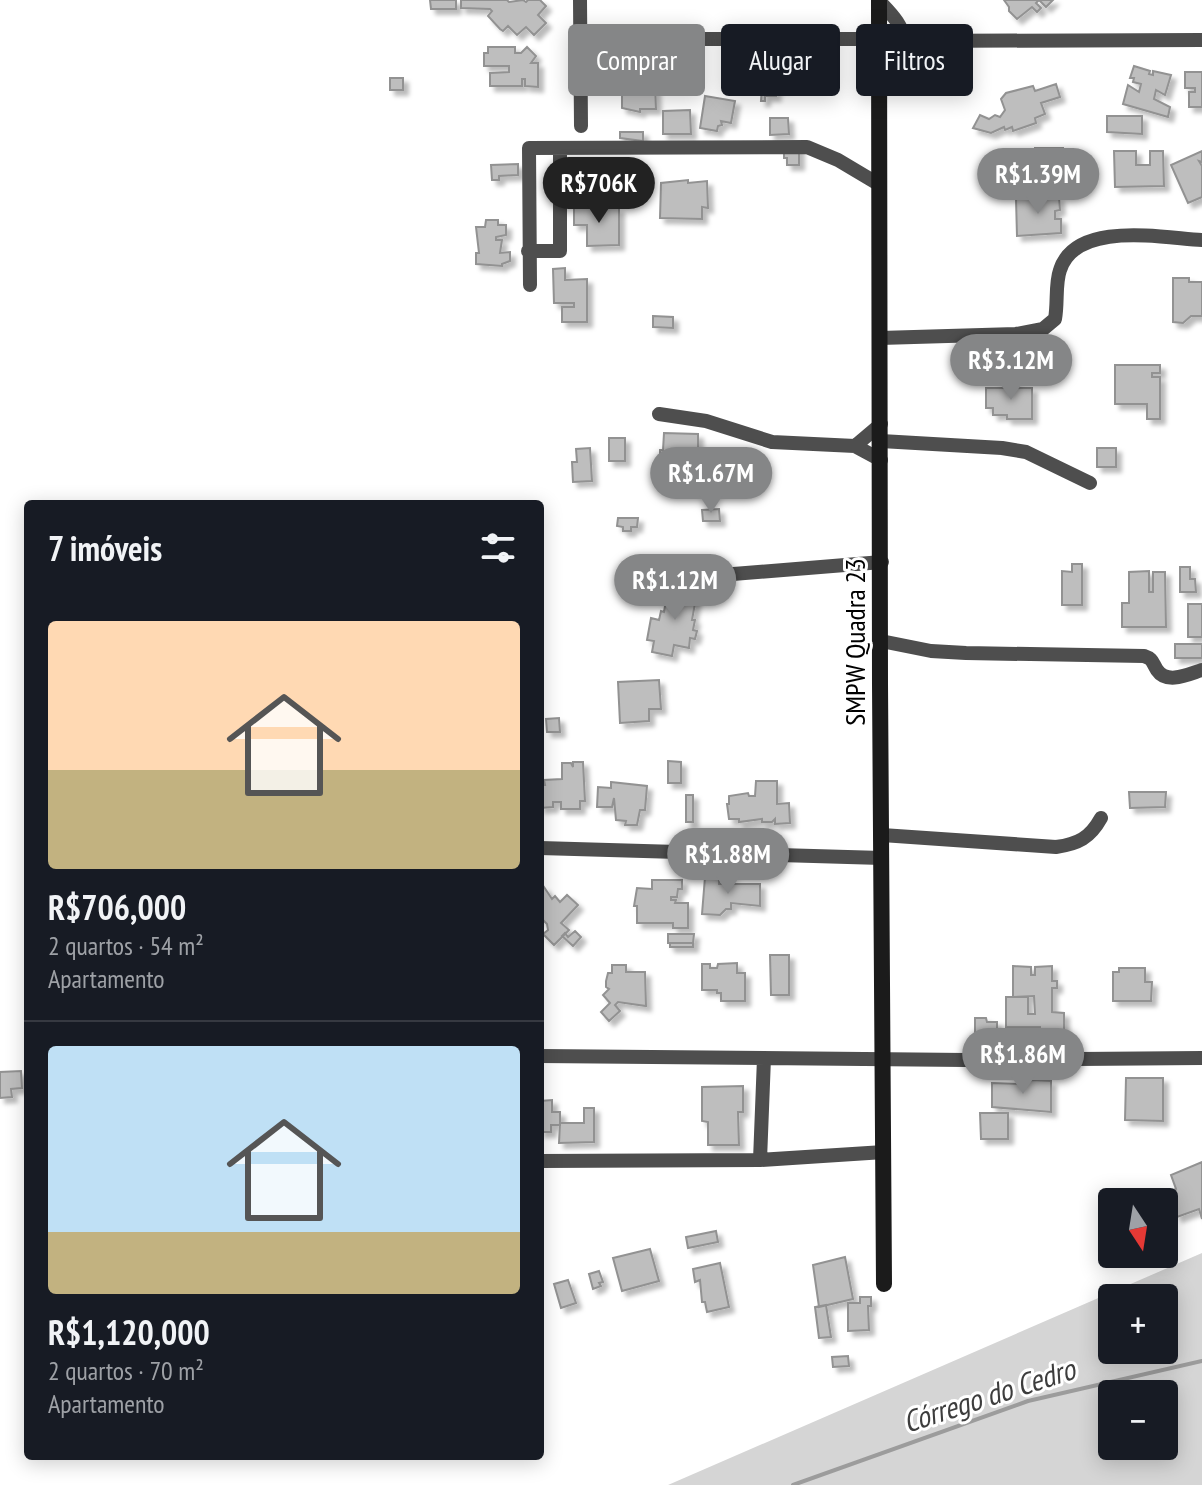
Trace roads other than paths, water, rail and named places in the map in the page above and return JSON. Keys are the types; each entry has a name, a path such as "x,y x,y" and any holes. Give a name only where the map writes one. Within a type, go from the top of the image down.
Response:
{"street":[{"path":"580,0 580,24"},
{"path":"879,0 899,24"},
{"name":"SMPW Quadra 23","path":"879,0 879,24"},
{"path":"705,39 856,39"},
{"path":"973,41 1202,40"},
{"path":"581,96 581,126"},
{"name":"SMPW Quadra 23","path":"880,96 884,1284"},
{"path":"530,285 529,148 807,147 838,160 880,185"},
{"path":"528,251 560,251 560,148"},
{"path":"880,338 1016,334 1043,329 1055,319 1058,273 1063,261 1081,245 1113,236 1202,240"},
{"path":"659,414 706,421 772,442 855,446 881,460"},
{"path":"855,446 881,432 1002,448 1026,452 1090,483"},
{"path":"634,582 882,562"},
{"path":"881,641 931,651 966,653 1144,656 1153,662 1161,674 1171,679 1202,670"},
{"path":"882,835 1056,847 1072,845 1084,839 1094,831 1101,818"},
{"path":"544,848 882,858"},
{"path":"544,1056 966,1060 1202,1058"},
{"path":"760,1160 764,1058"},
{"path":"544,1161 760,1160 884,1152"}],"waterway":[{"name":"Córrego do Cedro","path":"793,1485 1028,1401 1202,1361"}]}
